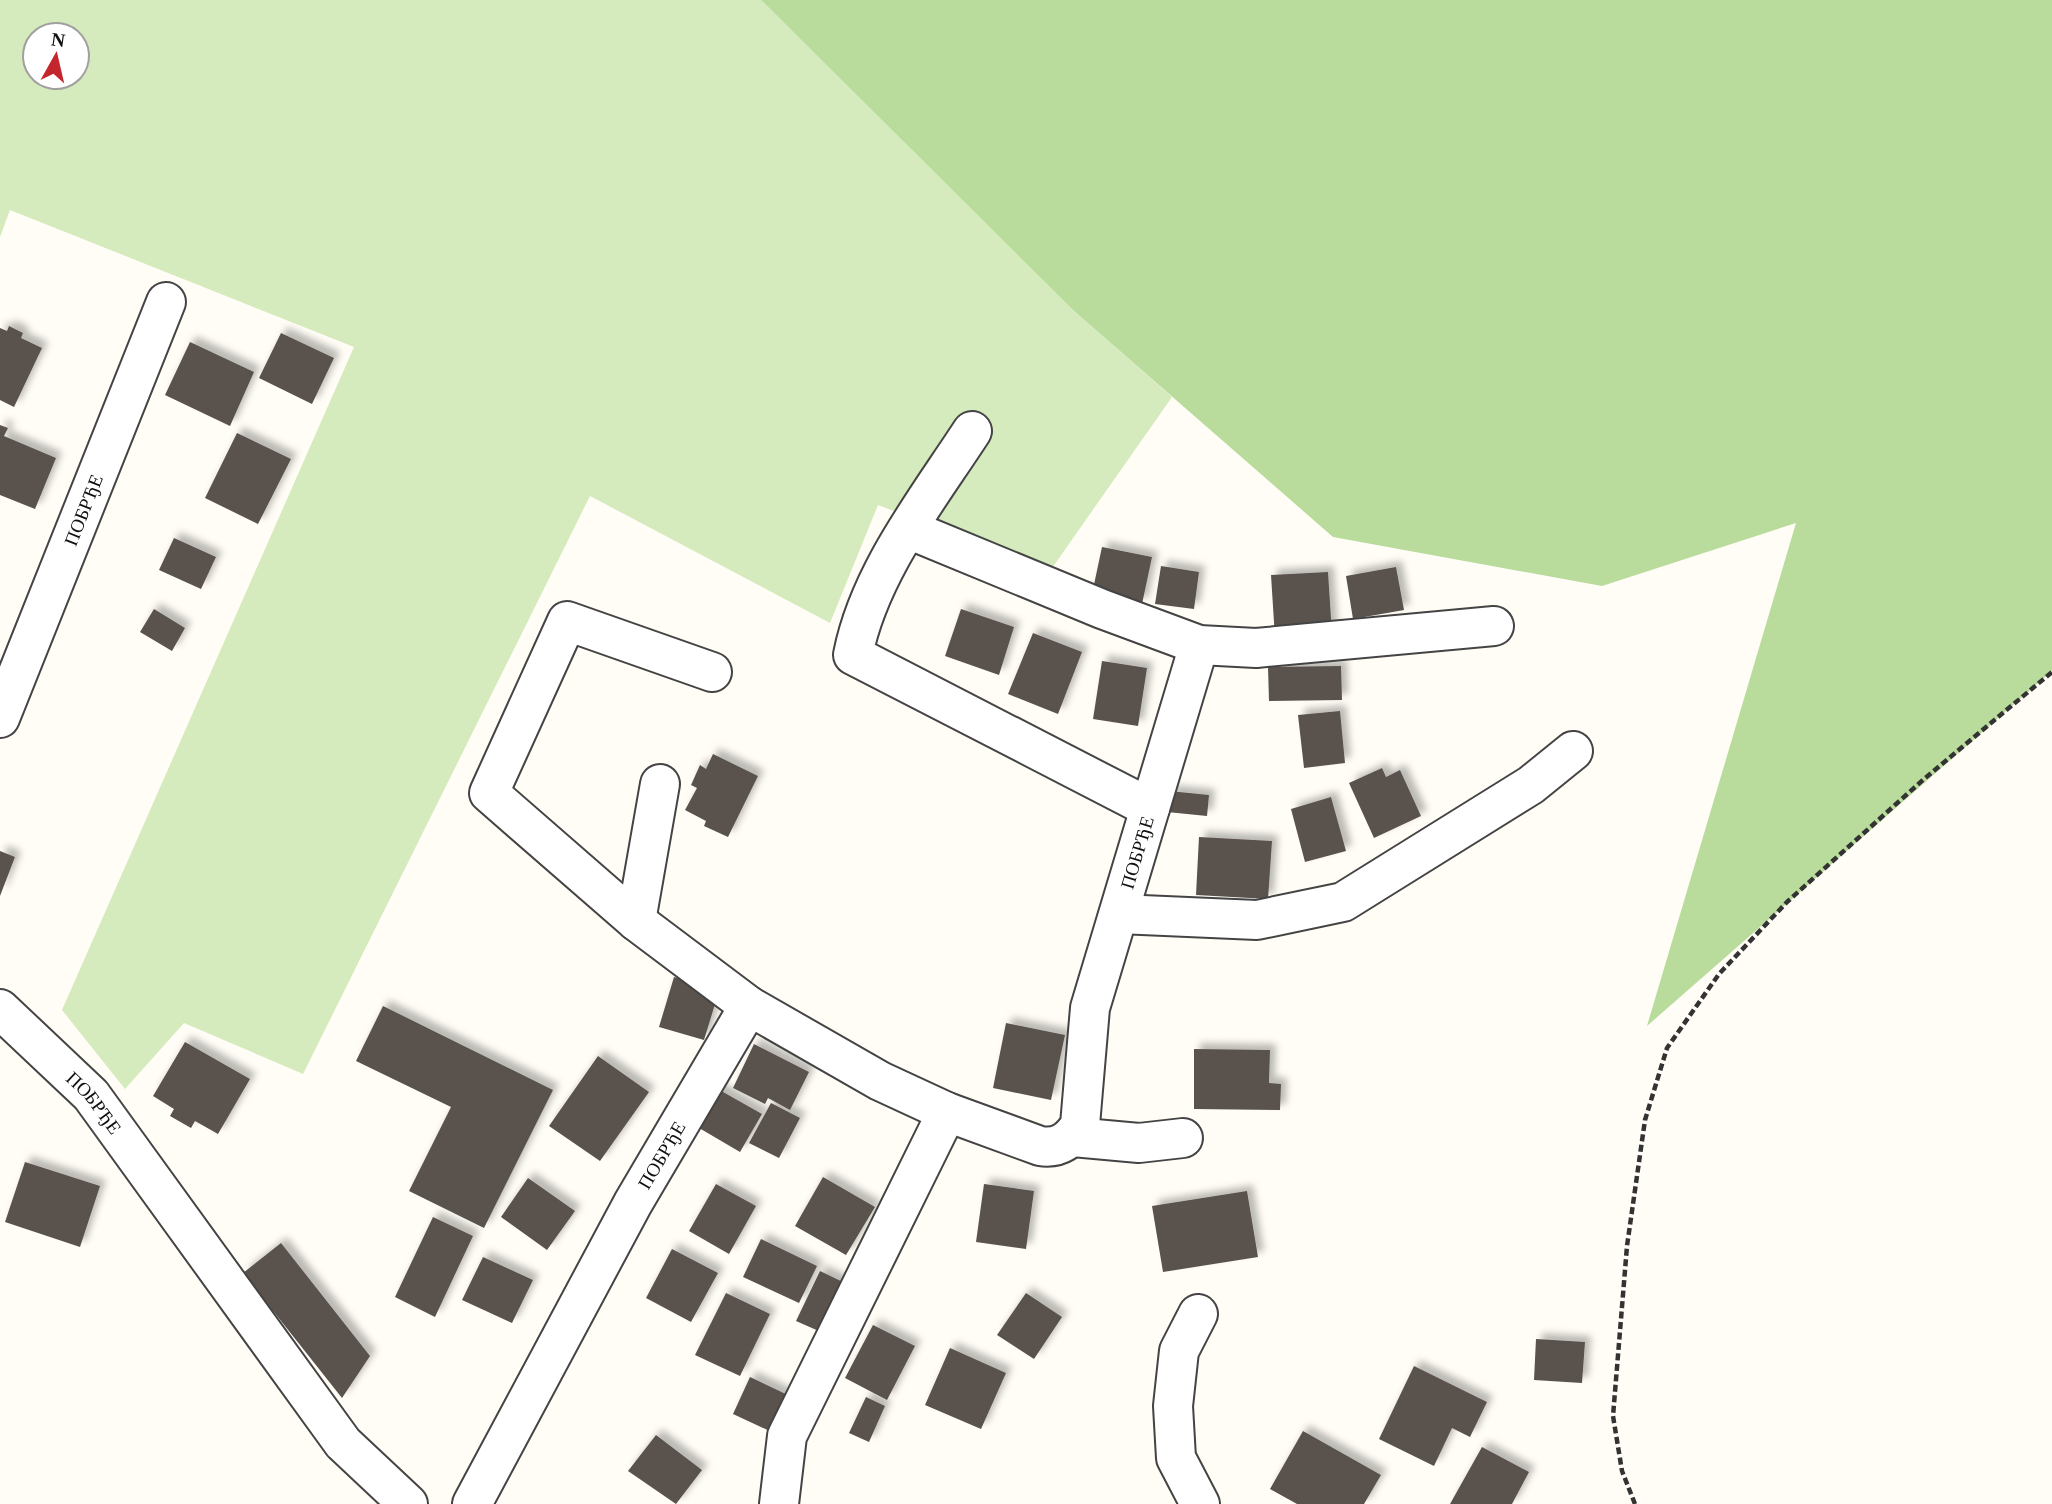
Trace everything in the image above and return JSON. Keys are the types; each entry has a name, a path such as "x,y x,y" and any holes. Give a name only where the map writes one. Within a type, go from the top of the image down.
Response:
{"street":[{"name":"ПОБРЂЕ","path":"0,718 166,302"},
{"path":"972,431 908,529 860,620 853,655 1150,808"},
{"path":"908,529 1090,604 1199,645 1256,648 1494,626"},
{"path":"712,673 567,621 489,793 636,921 749,1006 880,1081 947,1112 1040,1146 1054,1148 1073,1137 1139,1143 1183,1138"},
{"name":"ПОБРЂЕ","path":"1073,1137 1080,1125 1090,1008 1199,645"},
{"path":"1119,914 1257,920 1343,902 1531,785 1573,751"},
{"path":"636,921 660,784"},
{"name":"ПОБРЂЕ","path":"471,1504 627,1215 749,1006"},
{"name":"ПОБРЂЕ","path":"0,1009 91,1095 343,1443 408,1504"},
{"path":"779,1504 787,1436 947,1112"},
{"path":"1198,1314 1179,1351 1173,1406 1176,1458 1200,1504"}],"path":[{"path":"1635,1504 1622,1471 1613,1416 1627,1246 1645,1120 1667,1048 1719,974 1787,902 1924,779 2052,671"}],"green space":[{"path":"0,0 761,0 1074,311 1172,397 1050,571 878,505 830,623 590,496 303,1074 184,1023 125,1089 62,1010 354,347 10,210 0,237"},
{"path":"761,0 2052,0 2052,671 1647,1026 1796,523 1602,586 1333,537 1074,311"}],"building":[{"path":"9,326 23,333 21,338 42,348 14,407 0,400 0,328 7,331"},
{"path":"281,333 334,358 312,404 259,378"},
{"path":"190,342 254,372 230,426 165,395"},
{"path":"0,425 8,428 4,436 56,458 35,509 0,495"},
{"path":"237,433 291,459 258,524 205,498"},
{"path":"174,538 216,557 201,589 159,570"},
{"path":"1102,547 1152,557 1142,604 1092,594"},
{"path":"1161,566 1199,572 1194,609 1155,604"},
{"path":"1396,567 1404,610 1353,619 1346,576"},
{"path":"1328,572 1332,634 1275,638 1271,575"},
{"path":"154,609 185,628 172,651 140,632"},
{"path":"961,609 1014,627 999,675 945,656"},
{"path":"1033,633 1082,652 1058,714 1008,694"},
{"path":"1102,661 1147,668 1138,726 1093,719"},
{"path":"1341,666 1342,700 1269,701 1268,667"},
{"path":"1340,711 1345,763 1304,768 1298,715"},
{"path":"713,754 758,776 728,837 704,826 706,821 685,810 697,788 691,785 700,765 706,769"},
{"path":"1382,768 1386,777 1400,770 1421,816 1374,838 1349,783"},
{"path":"1169,791 1209,795 1207,816 1167,812"},
{"path":"1331,797 1346,851 1305,862 1291,809"},
{"path":"1199,837 1272,841 1268,899 1196,895"},
{"path":"0,851 15,857 0,896"},
{"path":"674,977 719,991 704,1040 659,1027"},
{"path":"383,1006 553,1090 484,1228 409,1191 451,1107 356,1061"},
{"path":"1006,1023 1065,1035 1051,1100 993,1088"},
{"path":"185,1042 250,1079 218,1134 195,1121 191,1128 170,1116 174,1109 153,1096"},
{"path":"754,1044 809,1072 790,1110 768,1098 765,1104 733,1088"},
{"path":"1194,1049 1270,1050 1269,1083 1281,1084 1280,1110 1194,1109"},
{"path":"598,1056 649,1092 600,1161 549,1126"},
{"path":"716,1088 762,1114 740,1152 694,1125"},
{"path":"771,1103 800,1118 779,1158 749,1143"},
{"path":"25,1162 100,1186 80,1247 5,1222"},
{"path":"823,1177 875,1207 846,1255 795,1226"},
{"path":"528,1178 575,1211 547,1250 501,1217"},
{"path":"716,1184 756,1206 729,1254 689,1231"},
{"path":"984,1184 1034,1191 1026,1249 976,1242"},
{"path":"1247,1191 1258,1257 1163,1272 1152,1206"},
{"path":"433,1217 473,1236 435,1317 395,1297"},
{"path":"761,1239 817,1266 799,1303 743,1277"},
{"path":"281,1243 370,1356 342,1398 243,1273"},
{"path":"672,1249 718,1273 691,1322 646,1298"},
{"path":"483,1257 533,1280 512,1323 462,1300"},
{"path":"820,1271 845,1283 821,1332 796,1321"},
{"path":"726,1293 770,1314 740,1376 695,1355"},
{"path":"1026,1293 1062,1317 1034,1359 997,1335"},
{"path":"873,1325 915,1346 887,1400 845,1378"},
{"path":"1536,1339 1585,1342 1582,1383 1534,1380"},
{"path":"950,1348 1006,1373 981,1429 925,1405"},
{"path":"1414,1366 1487,1402 1470,1437 1452,1428 1434,1466 1379,1439"},
{"path":"750,1377 792,1397 774,1433 733,1414"},
{"path":"866,1397 885,1406 869,1442 849,1433"},
{"path":"1303,1431 1381,1475 1364,1504 1297,1504 1270,1489"},
{"path":"656,1435 702,1470 676,1504 628,1471"},
{"path":"1482,1447 1529,1472 1512,1504 1450,1504"}]}
